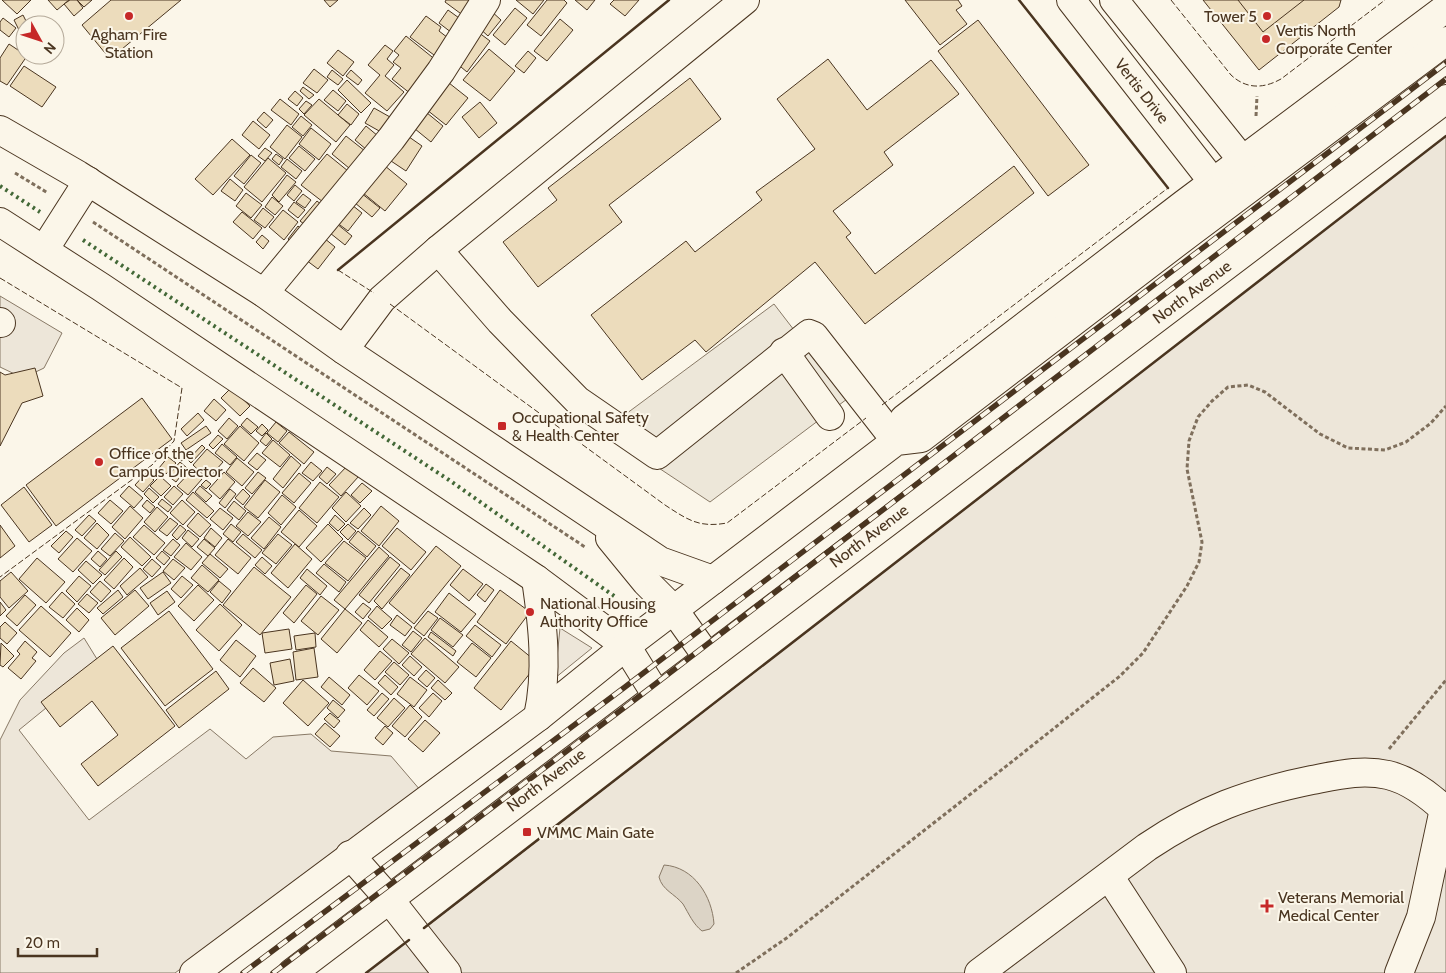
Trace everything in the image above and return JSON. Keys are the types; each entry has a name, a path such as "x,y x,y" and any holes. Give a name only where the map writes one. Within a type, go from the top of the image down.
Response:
{"main road":[{"path":"264,293 391,139 441,71 486,0"},
{"path":"344,350 382,299 438,250 745,0"},
{"name":"Vertis Drive","path":"1071,0 1213,182"},
{"path":"1114,0 1243,161 1279,166"},
{"path":"896,441 904,419 1213,182 1446,8"},
{"path":"194,973 350,855 538,718 626,646 896,441 921,438 1192,231 1446,41"},
{"name":"North Avenue","path":"292,973 1446,99"},
{"path":"0,130 88,182 264,293 344,350 660,561 713,580"},
{"path":"44,250 88,182"},
{"path":"1192,231 1213,182"},
{"path":"0,222 536,579 626,646 657,696"},
{"path":"438,250 500,321 577,400 657,455 804,336 810,334 814,336 896,441"},
{"path":"784,352 830,416"},
{"path":"595,519 646,582 674,610 708,658"},
{"path":"536,579 545,656 544,690 538,718"},
{"path":"979,973 1175,828 1222,804 1294,784 1352,772 1367,772 1389,775 1415,786 1445,810 1420,917 1399,973"},
{"path":"350,855 389,899 447,973"},
{"path":"1109,876 1172,973"}],"path":[{"path":"1256,116 1257,96"},
{"path":"8,168 592,551"},
{"path":"736,973 788,936 1009,764 1120,676 1143,653 1188,586 1199,562 1202,542 1187,469 1189,441 1198,417 1228,387 1248,385 1265,392 1320,434 1348,448 1385,450 1406,442 1431,423 1446,406"},
{"path":"1367,772 1384,756 1446,680"}],"shaded area":[{"path":"1446,136 1446,973 366,973 452,907"},
{"path":"0,296 62,333 44,368 23,378 0,367"},
{"path":"774,304 847,399 710,502 603,431"},
{"path":"560,628 592,648 555,678"},
{"path":"84,638 100,664 19,730 89,820 210,729 246,759 273,737 311,734 331,751 391,756 421,791 175,973 0,973 0,740 20,700 64,653"},
{"path":"664,865 684,871 700,885 710,903 713,914 714,924 710,929 702,931 691,919 683,904 663,885 659,877"}],"building":[{"path":"2,0 31,0 17,14"},
{"path":"48,0 69,0 57,10"},
{"path":"70,0 77,0 83,8 74,16 64,4"},
{"path":"77,0 92,0 84,7"},
{"path":"111,0 181,0 110,59 82,25"},
{"path":"324,0 338,0 330,7"},
{"path":"446,0 476,0 464,16 445,2"},
{"path":"516,0 544,0 533,14"},
{"path":"547,0 564,0 567,3 541,36 527,25"},
{"path":"575,0 595,0 587,10"},
{"path":"614,0 639,0 625,16 610,4"},
{"path":"905,0 958,0 962,6 956,10 967,24 940,45"},
{"name":"Vertis North Corporate Center","path":"1203,0 1341,0 1339,7 1259,70"},
{"name":"Tower 5","path":"1238,0 1304,0 1263,32"},
{"path":"515,8 527,18 505,45 493,35"},
{"path":"448,10 466,23 456,36 439,23"},
{"path":"490,10 501,20 488,36 477,26"},
{"path":"426,16 441,27 439,31 452,41 438,58 410,37"},
{"path":"3,18 15,27 9,37 0,30 0,22"},
{"path":"560,19 573,30 547,61 534,51"},
{"path":"978,20 1089,165 1048,196 938,51"},
{"path":"478,32 490,41 467,72 455,62"},
{"path":"406,36 437,61 411,94 392,79 401,68 393,62 399,55 394,51"},
{"path":"9,44 15,48 15,65 21,65 7,85 0,81 0,58"},
{"path":"385,45 393,51 387,59 394,65 385,76 404,92 387,111 365,93 380,75 368,65"},
{"path":"489,49 515,71 490,101 463,80"},
{"path":"338,50 354,62 343,76 327,63"},
{"path":"528,51 536,58 524,73 515,66"},
{"path":"828,59 867,110 931,60 959,94 884,152 893,165 833,211 851,233 846,237 875,274 1014,166 1034,193 865,324 815,262 706,352 695,340 642,380 591,315 686,241 695,252 762,200 756,192 815,149 777,99"},
{"path":"24,66 56,87 42,107 10,86"},
{"path":"314,69 328,80 317,93 303,83"},
{"path":"332,70 343,79 338,85 327,77"},
{"path":"351,70 362,80 358,85 346,76"},
{"path":"690,78 721,119 609,205 622,222 538,287 503,242 557,200 548,188"},
{"path":"444,79 468,98 446,125 422,106"},
{"path":"347,80 371,103 361,113 338,90"},
{"path":"303,87 314,95 309,99 300,91"},
{"path":"333,90 346,101 338,111 324,100"},
{"path":"295,91 303,98 297,106 288,99"},
{"path":"280,99 299,114 291,125 271,110"},
{"path":"319,99 350,125 336,142 304,115"},
{"path":"306,101 312,105 304,114 299,109"},
{"path":"480,102 497,123 479,138 462,117"},
{"path":"347,104 359,114 351,125 338,115"},
{"path":"374,108 390,117 381,132 365,123"},
{"path":"421,108 443,126 431,142 409,124"},
{"path":"264,112 273,120 266,128 257,120"},
{"path":"301,116 312,125 303,136 292,127"},
{"path":"253,121 270,135 259,149 242,135"},
{"path":"287,125 302,137 285,159 270,147"},
{"path":"366,126 378,136 367,150 355,140"},
{"path":"311,128 331,144 319,160 299,144"},
{"path":"402,132 422,146 406,171 385,157"},
{"path":"346,136 370,155 355,173 332,154"},
{"path":"232,139 250,155 213,195 195,179"},
{"path":"299,146 315,159 305,171 289,158"},
{"path":"265,148 272,153 265,161 258,156"},
{"path":"276,154 283,159 279,165 272,159"},
{"path":"327,154 348,171 323,202 301,185"},
{"path":"251,155 261,163 244,184 234,176"},
{"path":"268,158 286,173 262,202 244,187"},
{"path":"287,159 302,171 296,179 281,167"},
{"path":"379,161 407,184 385,211 357,188"},
{"path":"287,175 296,182 279,202 272,195"},
{"path":"230,179 243,190 235,201 221,191"},
{"path":"295,185 302,191 294,201 287,195"},
{"path":"356,189 380,208 372,217 349,198"},
{"path":"246,193 262,205 251,218 236,206"},
{"path":"303,194 311,200 305,208 296,202"},
{"path":"272,197 283,206 275,215 265,207"},
{"path":"317,201 328,210 312,230 300,221"},
{"path":"347,201 362,213 348,231 332,219"},
{"path":"294,202 305,210 298,218 288,210"},
{"path":"263,208 274,217 265,228 254,220"},
{"path":"283,210 298,222 284,240 269,227"},
{"path":"242,212 262,228 253,239 233,222"},
{"path":"332,220 352,236 345,245 325,229"},
{"path":"298,226 305,232 295,245 288,239"},
{"path":"262,235 269,241 263,249 256,242"},
{"path":"324,238 335,247 318,269 306,260"},
{"path":"35,368 43,396 22,403 0,446 0,372 5,375"},
{"path":"231,388 250,406 240,416 221,398"},
{"name":"Office of the Campus Director","path":"142,398 172,439 56,526 26,485"},
{"path":"214,399 226,410 216,421 204,411"},
{"path":"198,413 204,420 187,436 181,429"},
{"path":"229,418 238,426 227,439 218,431"},
{"path":"247,418 258,427 251,434 241,425"},
{"path":"276,422 287,431 278,442 267,433"},
{"path":"262,424 268,430 262,436 256,431"},
{"path":"206,426 211,433 186,450 181,443"},
{"path":"240,426 259,443 244,461 224,444"},
{"path":"289,432 314,452 304,464 279,443"},
{"path":"266,433 272,439 266,446 260,441"},
{"path":"218,435 223,439 213,449 209,445"},
{"path":"273,440 290,455 280,467 262,453"},
{"path":"222,444 237,457 230,465 215,453"},
{"path":"202,445 205,448 191,463 188,460"},
{"path":"207,449 223,462 208,479 193,465"},
{"path":"181,451 187,456 182,461 176,457"},
{"path":"257,453 266,460 257,470 248,463"},
{"path":"291,456 301,465 283,488 273,479"},
{"path":"168,457 176,463 166,474 159,468"},
{"path":"237,458 254,472 242,486 226,472"},
{"path":"180,462 187,468 176,482 168,476"},
{"path":"311,462 322,471 313,481 302,473"},
{"path":"348,465 359,476 341,496 329,485"},
{"path":"327,467 336,474 327,484 319,477"},
{"path":"192,470 202,479 188,495 177,486"},
{"path":"224,472 235,482 220,499 209,489"},
{"path":"258,472 266,478 252,494 245,488"},
{"path":"146,473 154,480 143,492 135,485"},
{"path":"299,473 311,483 294,503 282,493"},
{"path":"160,476 171,486 161,496 150,486"},
{"path":"206,480 211,484 206,489 201,485"},
{"path":"265,480 280,492 258,518 244,507"},
{"path":"320,482 339,497 317,523 299,508"},
{"path":"362,483 372,491 360,503 351,495"},
{"path":"129,486 143,498 134,508 120,496"},
{"path":"174,486 183,494 173,505 164,497"},
{"path":"200,486 212,496 206,502 195,492"},
{"path":"24,487 52,525 29,542 1,505"},
{"path":"149,488 159,497 153,503 144,494"},
{"path":"230,489 236,494 225,508 219,503"},
{"path":"243,489 250,496 243,505 235,498"},
{"path":"193,492 214,511 207,518 186,500"},
{"path":"346,492 361,506 346,522 332,508"},
{"path":"282,495 296,507 281,525 268,513"},
{"path":"162,499 172,507 168,512 158,504"},
{"path":"110,500 123,511 111,524 98,513"},
{"path":"147,500 155,507 150,513 142,506"},
{"path":"182,500 195,512 183,525 170,513"},
{"path":"234,501 246,511 239,520 227,510"},
{"path":"130,506 143,518 125,539 112,527"},
{"path":"381,506 399,521 379,546 361,531"},
{"path":"157,507 168,517 155,532 144,522"},
{"path":"220,508 233,518 223,530 210,519"},
{"path":"364,508 371,515 358,529 350,523"},
{"path":"299,510 317,526 299,547 281,532"},
{"path":"248,512 261,522 248,536 236,526"},
{"path":"198,513 211,525 200,537 187,526"},
{"path":"89,515 96,521 82,536 75,530"},
{"path":"335,515 345,524 338,531 329,523"},
{"path":"269,517 281,527 264,549 251,538"},
{"path":"170,518 178,524 167,536 159,530"},
{"path":"97,523 109,535 97,549 84,538"},
{"path":"231,524 241,532 233,542 223,534"},
{"path":"328,524 343,539 321,562 306,548"},
{"path":"348,524 356,531 348,540 340,532"},
{"path":"0,525 15,546 0,558"},
{"path":"144,525 165,543 154,555 133,537"},
{"path":"180,525 186,530 177,540 172,535"},
{"path":"211,528 222,538 215,547 204,538"},
{"path":"397,528 426,552 411,570 382,546"},
{"path":"188,530 199,539 192,547 182,538"},
{"path":"66,531 73,537 59,553 51,546"},
{"path":"358,531 376,546 367,557 349,542"},
{"path":"115,533 124,541 110,556 101,549"},
{"path":"243,534 262,550 255,558 236,542"},
{"path":"278,534 292,545 276,564 262,553"},
{"path":"130,537 151,557 142,566 121,547"},
{"path":"77,538 92,551 73,572 58,559"},
{"path":"173,539 180,545 171,556 163,550"},
{"path":"204,539 215,548 208,556 197,547"},
{"path":"228,539 251,558 238,574 215,555"},
{"path":"344,541 366,558 348,581 325,563"},
{"path":"186,543 202,557 191,570 174,557"},
{"path":"295,544 312,559 288,588 271,573"},
{"path":"436,546 461,566 414,624 389,603"},
{"path":"379,547 389,556 345,609 334,600"},
{"path":"98,551 107,559 100,567 91,559"},
{"path":"116,551 122,557 105,575 99,570"},
{"path":"162,551 170,558 164,565 156,558"},
{"path":"210,554 228,569 220,578 202,563"},
{"path":"262,557 272,566 265,574 255,565"},
{"path":"390,557 400,565 369,603 359,595"},
{"path":"37,558 65,582 46,603 19,579"},
{"path":"124,558 133,567 114,589 104,580"},
{"path":"152,559 161,567 152,577 143,569"},
{"path":"173,559 185,568 174,580 163,571"},
{"path":"86,561 102,575 93,584 78,570"},
{"path":"324,564 346,582 339,592 316,573"},
{"path":"202,565 219,580 208,592 191,578"},
{"path":"254,567 291,597 260,635 223,605"},
{"path":"140,568 148,577 127,595 120,586"},
{"path":"401,568 410,575 382,609 374,601"},
{"path":"307,569 327,586 320,595 300,578"},
{"path":"463,569 483,584 469,601 450,585"},
{"path":"11,572 28,591 9,608 0,597 0,581"},
{"path":"163,572 171,583 148,599 140,588"},
{"path":"79,576 91,586 77,602 66,591"},
{"path":"182,576 193,585 181,598 171,589"},
{"path":"100,581 111,591 101,602 90,592"},
{"path":"219,581 231,591 222,603 210,592"},
{"path":"486,584 494,590 485,602 477,595"},
{"path":"198,585 214,600 194,621 178,606"},
{"path":"306,585 317,594 294,623 283,613"},
{"path":"118,590 123,597 103,614 97,608"},
{"path":"135,590 149,606 115,635 101,618"},
{"path":"500,590 530,612 506,644 477,622"},
{"path":"167,591 175,602 158,615 150,603"},
{"path":"62,592 75,604 63,618 49,607"},
{"path":"449,593 476,614 461,632 435,612"},
{"path":"87,594 98,603 89,613 78,604"},
{"path":"25,595 36,605 17,626 6,616"},
{"path":"321,596 339,610 318,635 301,621"},
{"path":"0,602 6,610 0,616"},
{"path":"363,603 371,609 363,619 355,612"},
{"path":"220,604 242,625 219,651 196,630"},
{"path":"41,606 71,633 50,657 19,630"},
{"path":"377,606 392,619 382,629 368,617"},
{"path":"77,608 89,620 79,632 66,620"},
{"path":"345,609 362,623 337,653 321,639"},
{"path":"169,611 213,669 165,706 121,648"},
{"path":"428,611 438,618 424,636 414,628"},
{"path":"397,615 412,627 405,636 390,625"},
{"path":"440,618 463,635 453,647 431,630"},
{"path":"368,620 388,637 379,647 360,630"},
{"path":"5,622 17,633 7,644 0,638 0,627"},
{"path":"475,625 501,645 492,657 466,636"},
{"path":"289,629 292,649 265,653 262,633"},
{"path":"413,631 422,638 411,652 402,645"},
{"path":"431,632 456,651 453,656 428,637"},
{"path":"315,633 316,647 296,650 294,636"},
{"path":"425,638 459,667 445,683 411,654"},
{"path":"392,639 409,653 399,664 383,649"},
{"path":"236,640 256,656 240,677 220,660"},
{"path":"25,641 37,652 32,658 36,661 21,679 8,668 20,654 17,651"},
{"path":"511,641 538,663 501,710 474,688"},
{"path":"1,643 14,656 3,667 0,665"},
{"path":"472,643 491,658 476,677 457,662"},
{"path":"113,646 175,726 98,786 81,764 118,735 92,701 60,727 41,702"},
{"path":"314,648 318,677 296,680 293,652"},
{"path":"380,651 392,661 375,680 364,670"},
{"path":"410,656 422,667 414,676 402,665"},
{"path":"290,659 294,681 274,685 270,663"},
{"path":"394,662 409,675 400,685 385,672"},
{"path":"253,668 276,688 264,702 240,683"},
{"path":"426,670 435,678 427,687 418,679"},
{"path":"216,671 229,689 179,728 166,710"},
{"path":"359,675 379,691 367,705 348,688"},
{"path":"385,675 398,687 391,695 378,683"},
{"path":"329,677 350,695 342,705 321,687"},
{"path":"410,677 427,690 414,707 397,694"},
{"path":"303,680 329,703 308,726 283,703"},
{"path":"438,680 452,693 445,700 431,688"},
{"path":"382,693 389,699 374,716 367,710"},
{"path":"433,693 442,701 429,717 419,708"},
{"path":"394,698 405,708 388,727 377,718"},
{"path":"333,700 345,710 338,718 327,708"},
{"path":"410,705 422,717 405,737 392,726"},
{"path":"330,713 340,721 334,728 324,719"},
{"path":"425,720 440,733 423,752 408,739"},
{"path":"325,723 340,736 330,747 315,734"},
{"path":"385,726 393,733 383,745 375,738"}],"railway":[{"path":"243,973 625,687 1446,63"},
{"path":"273,973 637,698 1446,79"}],"hedge":[{"path":"0,186 40,212"},
{"path":"83,240 449,480 617,598"}],"fence":[{"path":"1171,0 1231,75 1243,83 1255,86 1268,85 1281,79 1385,0"},
{"path":"882,405 1168,188"},
{"path":"338,270 374,293"},
{"path":"0,278 182,388 174,441 152,465 0,577"},
{"path":"390,304 665,505 694,522 709,524 727,523 866,418"}],"wall":[{"path":"338,270 669,0"},
{"path":"1019,0 1168,188"},
{"path":"424,928 1446,136"},
{"path":"366,973 409,940"}],"place":[{"name":"Agham Fire Station","path":"129,16"},
{"name":"Tower 5","path":"1267,16"},
{"name":"Vertis North Corporate Center","path":"1266,39"},
{"name":"Occupational Safety & Health Center","path":"502,426"},
{"name":"Office of the Campus Director","path":"99,462"},
{"name":"National Housing Authority Office","path":"530,612"},
{"name":"VMMC Main Gate","path":"527,832"},
{"name":"Veterans Memorial Medical Center","path":"1267,906"}]}
